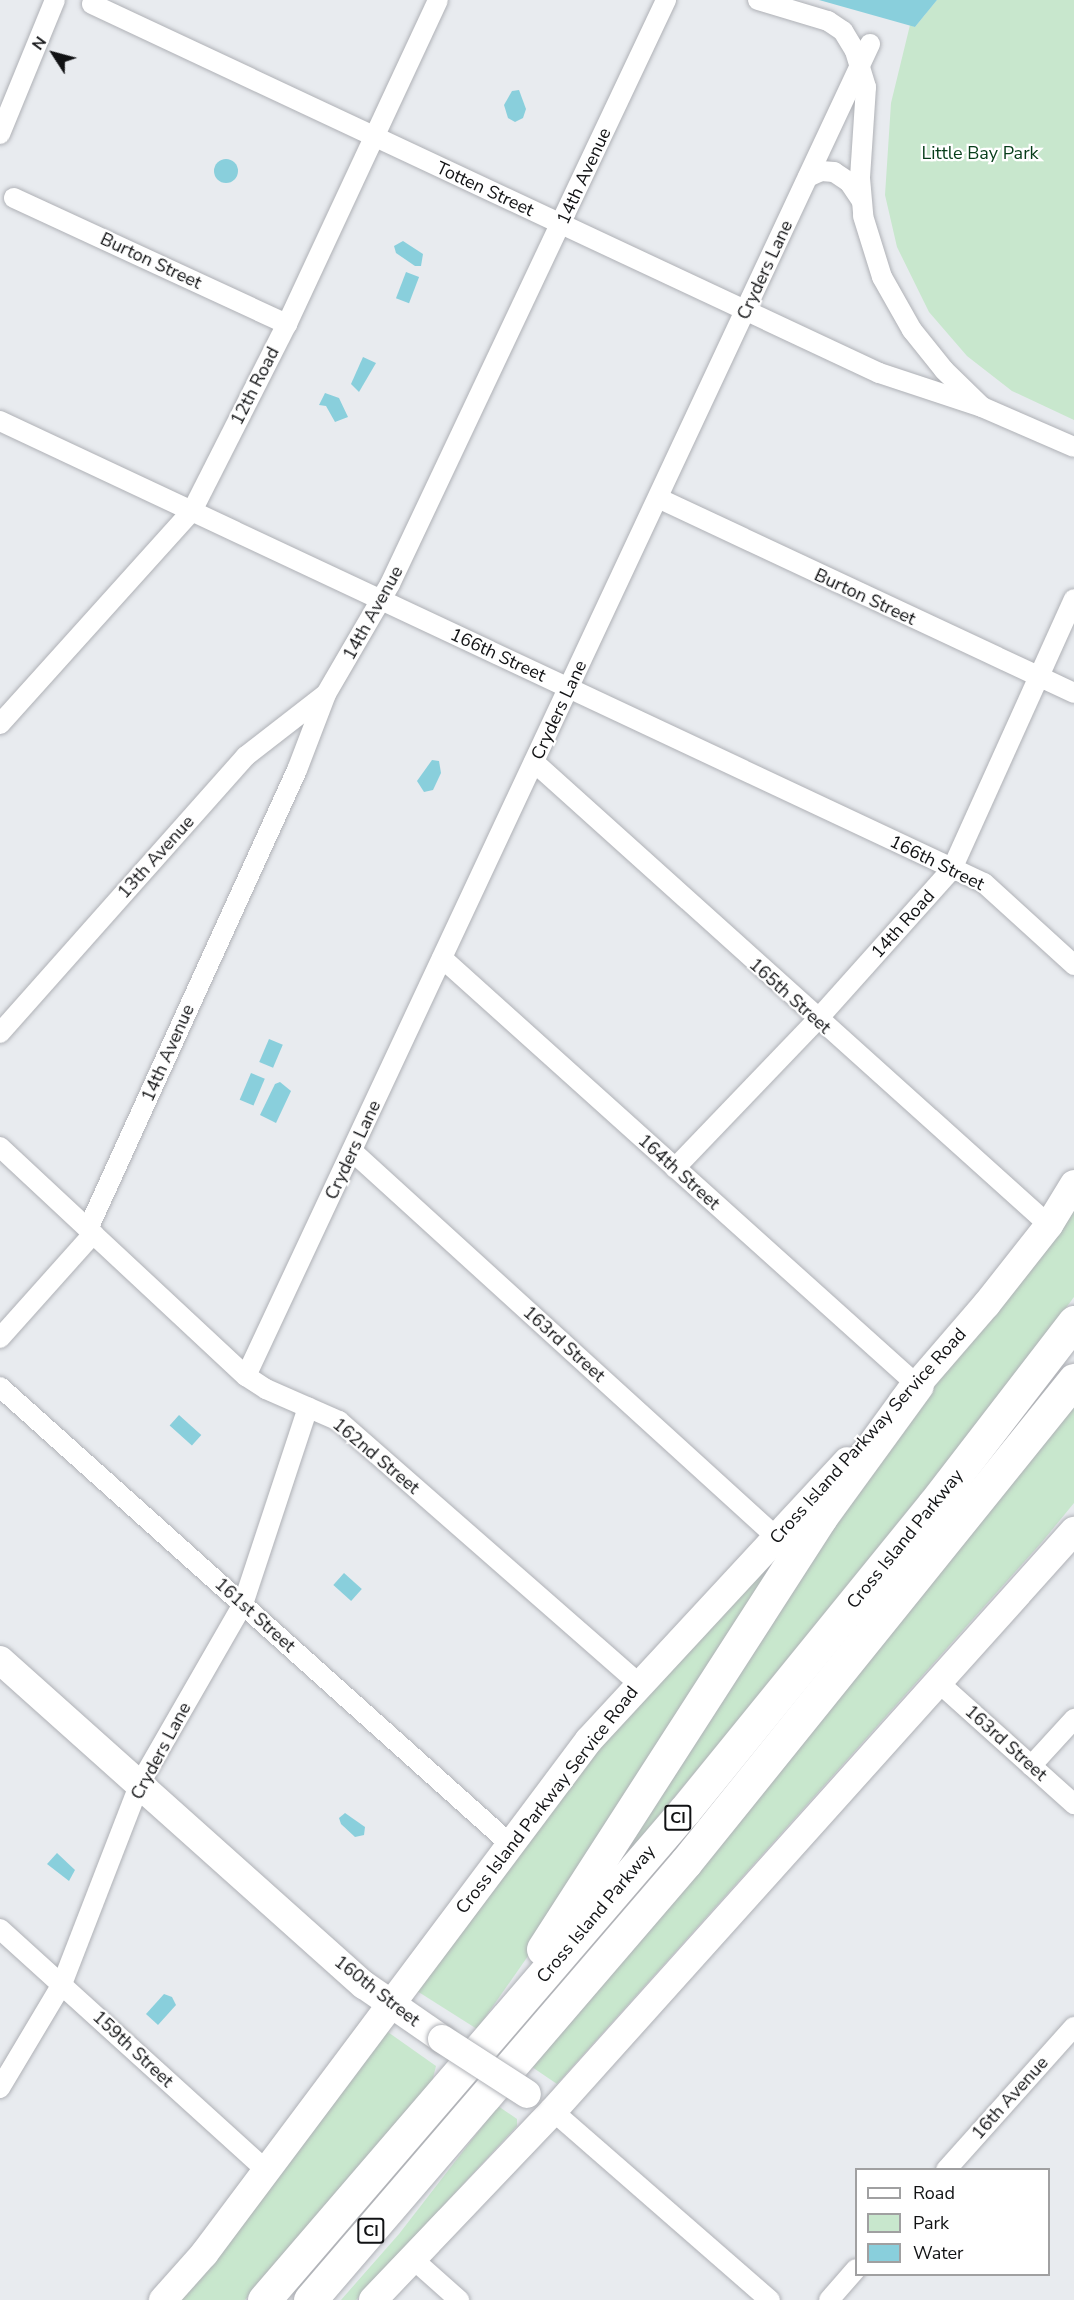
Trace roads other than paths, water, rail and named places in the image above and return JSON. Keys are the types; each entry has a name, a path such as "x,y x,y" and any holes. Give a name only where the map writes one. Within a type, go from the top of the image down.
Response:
{"highway":[{"name":"Cross Island Parkway","path":"264,2300 449,2088 800,1669 1074,1322"},
{"name":"Cross Island Parkway","path":"310,2300 686,1862 1074,1380"},
{"path":"449,2088 621,1834 821,1517 917,1385"}],"street":[{"path":"0,134 55,0"},
{"name":"12th Road","path":"0,724 192,511 287,324 438,0"},
{"name":"14th Avenue","path":"0,1338 91,1232 297,770 326,694 382,600 666,0"},
{"path":"758,0 832,23 849,39 861,64 866,87 861,200 870,241 894,302 930,354 982,407"},
{"name":"Totten Street","path":"92,4 894,380 982,407 1074,447"},
{"name":"Cryders Lane","path":"246,1376 870,44"},
{"path":"808,177 821,171 834,172 849,182 861,200"},
{"name":"Burton Street","path":"14,198 287,324"},
{"name":"166th Street","path":"0,421 984,883 1074,965"},
{"name":"Burton Street","path":"658,498 1037,678 1074,693"},
{"name":"14th Road","path":"675,1168 817,1020 952,869 1074,599"},
{"name":"13th Avenue","path":"0,1033 246,756 326,694"},
{"name":"165th Street","path":"534,762 817,1020 1049,1225"},
{"name":"164th Street","path":"442,958 917,1385"},
{"name":"162nd Street","path":"0,1148 246,1376 339,1421 638,1683"},
{"name":"163rd Street","path":"352,1151 776,1537"},
{"name":"Cross Island Parkway Service Road","path":"163,2300 195,2265 510,1844 638,1683 917,1385 987,1305 1049,1225 1074,1184"},
{"name":"161st Street","path":"0,1387 510,1844"},
{"name":"Cryders Lane","path":"0,2088 62,1984 139,1785 243,1604 308,1407"},
{"path":"373,2300 553,2111 1074,1531"},
{"name":"160th Street","path":"0,1660 390,2004 553,2111 770,2300"},
{"name":"163rd Street","path":"938,1683 1074,1804"},
{"path":"1031,1766 1074,1719"},
{"name":"159th Street","path":"0,1929 266,2170"},
{"name":"16th Avenue","path":"947,2168 1074,2027"},
{"path":"385,2300 413,2259"},
{"path":"413,2259 459,2300"},
{"path":"829,2300 855,2270"}],"water":[{"path":"819,0 937,0 915,27"},
{"path":"519,90 526,109 523,118 515,122 508,118 504,105 512,91"},
{"path":"226,159 234,163 238,171 234,179 226,183 218,179 214,171 218,163"},
{"path":"403,241 423,254 421,266 415,266 396,253 394,246"},
{"path":"406,272 419,277 409,303 396,298"},
{"path":"363,357 376,363 359,392 351,384"},
{"path":"325,393 339,398 348,417 335,422 326,406 319,405"},
{"path":"432,760 439,761 441,773 433,790 424,792 417,781"},
{"path":"269,1039 283,1045 273,1068 259,1062"},
{"path":"251,1073 265,1079 253,1106 240,1100"},
{"path":"280,1082 291,1091 276,1123 260,1115 275,1084"},
{"path":"179,1415 201,1435 192,1445 170,1425"},
{"path":"344,1573 362,1589 351,1601 333,1585"},
{"path":"345,1813 365,1827 364,1835 355,1837 341,1824 339,1818"},
{"path":"57,1853 75,1870 69,1881 47,1864"},
{"path":"164,1994 172,1997 176,2005 158,2025 146,2014"}],"park label":[{"name":"Little Bay Park","path":"980,153"}]}
